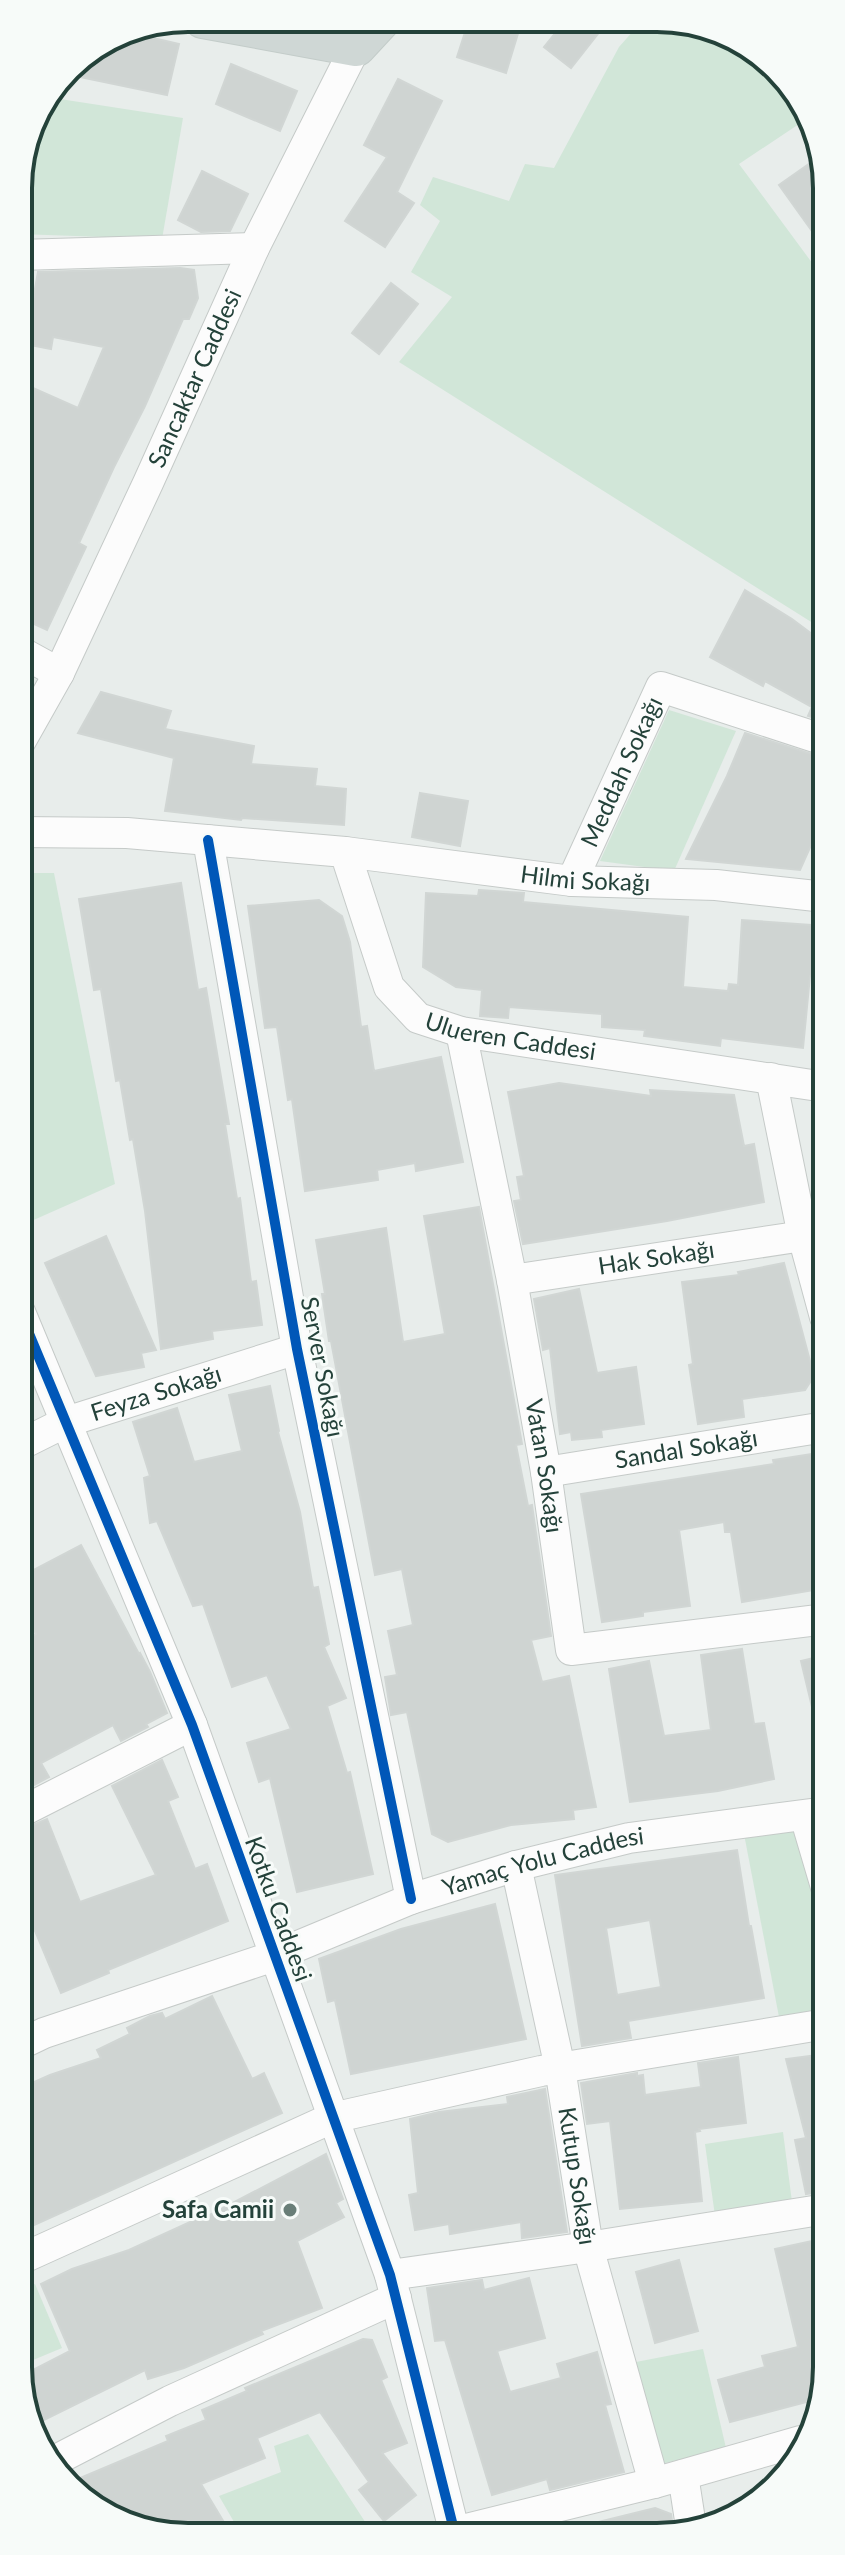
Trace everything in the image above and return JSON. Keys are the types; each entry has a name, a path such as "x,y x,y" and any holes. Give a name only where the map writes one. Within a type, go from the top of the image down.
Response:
{"street":[{"name":"Sancaktar Caddesi","path":"32,721 59,673 254,248 360,32"},
{"path":"32,256 254,248"},
{"path":"32,658 59,673"},
{"name":"Meddah Sokağı","path":"572,881 661,687 813,736"},
{"path":"32,832 127,833 345,852"},
{"name":"Server Sokağı","path":"208,840 297,1349 411,1899"},
{"name":"Hilmi Sokağı","path":"345,852 572,881 716,885 813,896"},
{"name":"Ulueren Caddesi","path":"345,852 389,987 418,1018 461,1032 813,1085"},
{"name":"Vatan Sokağı","path":"461,1032 512,1280 546,1472 571,1650 813,1621"},
{"path":"771,1078 813,1273"},
{"name":"Hak Sokağı","path":"512,1280 803,1236"},
{"name":"Kotku Caddesi","path":"32,1341 192,1725 393,2286 450,2523"},
{"name":"Feyza Sokağı","path":"32,1439 66,1422 297,1349"},
{"name":"Sandal Sokağı","path":"546,1472 813,1429"},
{"path":"32,1806 192,1725"},
{"name":"Yamaç Yolu Caddesi","path":"32,2039 274,1956 411,1899 516,1866 629,1838 813,1814"},
{"name":"Kutup Sokağı","path":"516,1866 560,2068 588,2247 654,2483"},
{"path":"32,2254 332,2118 560,2068 813,2026"},
{"path":"61,2458 393,2286 588,2247 813,2211"},
{"path":"492,2523 654,2483 793,2443"},
{"path":"683,2475 690,2519"}],"green space":[{"path":"632,32 667,32 707,40 726,48 744,58 767,78 781,93 799,124 739,164 813,264 813,623 399,362 452,297 411,272 440,221 420,205 433,177 509,201 525,164 554,168 619,47"},
{"path":"60,99 183,118 162,239 32,234 32,178 37,148 48,119"},
{"path":"669,710 736,731 674,871 600,861"},
{"path":"32,873 54,873 115,1184 32,1221"},
{"path":"797,1827 813,1886 813,2012 779,2017 744,1834"},
{"path":"783,2132 792,2202 715,2216 705,2144"},
{"path":"35,2284 62,2348 32,2360 32,2285"},
{"path":"703,2349 726,2448 661,2464 636,2362"},
{"path":"308,2434 366,2523 235,2523 219,2496 281,2472 274,2446"}],"building":[{"path":"465,32 518,32 506,73 457,57"},
{"path":"556,32 599,32 571,68 544,47"},
{"path":"148,37 179,44 167,95 79,77 101,58"},
{"path":"231,64 297,91 280,131 216,104"},
{"path":"398,79 442,101 397,192 414,203 385,247 345,221 387,157 364,145"},
{"path":"811,163 813,233 779,185"},
{"path":"202,171 248,194 230,231 201,232 178,220"},
{"path":"194,270 198,298 189,319 183,319 79,543 86,547 47,630 32,623 32,387 78,408 104,347 53,337 51,349 32,345 32,305 38,272"},
{"path":"391,283 418,304 379,354 352,333"},
{"path":"745,590 813,635 813,718 808,716 812,707 765,681 763,686 710,657"},
{"path":"101,692 171,711 165,729 254,746 251,764 317,769 315,786 346,789 344,825 241,820 165,811 174,758 78,733"},
{"path":"745,733 813,755 813,843 800,870 686,859"},
{"path":"420,793 468,801 460,846 412,837"},
{"path":"181,883 198,990 206,988 229,1124 225,1124 237,1199 240,1198 251,1282 256,1281 262,1325 212,1331 213,1339 161,1349 133,1139 130,1140 120,1080 116,1081 101,989 94,990 79,899"},
{"path":"479,890 524,893 523,902 688,917 683,987 728,991 729,984 738,985 742,920 813,925 813,976 810,976 803,1048 721,1038 720,1046 644,1036 645,1030 602,1027 602,1014 509,1007 508,1018 480,1016 482,990 456,987 423,967 426,893 478,896"},
{"path":"319,900 342,916 350,942 361,1027 367,1026 374,1071 441,1057 463,1162 416,1171 415,1163 377,1170 378,1180 305,1191 292,1099 288,1100 277,1027 265,1028 248,906"},
{"path":"559,1083 651,1096 650,1090 734,1095 744,1146 754,1144 764,1202 523,1244 514,1201 521,1200 517,1177 524,1176 508,1092"},
{"path":"479,1207 522,1444 516,1445 528,1506 532,1505 551,1636 531,1640 542,1682 569,1676 596,1807 573,1810 574,1819 511,1825 448,1842 432,1834 407,1712 391,1715 385,1677 397,1675 388,1631 413,1625 402,1569 375,1575 329,1341 316,1240 386,1228 403,1342 445,1334 424,1216"},
{"path":"106,1236 156,1350 141,1353 144,1367 96,1376 45,1263"},
{"path":"784,1263 813,1378 805,1390 742,1399 744,1417 698,1424 682,1282 739,1275 738,1272"},
{"path":"579,1289 597,1373 636,1367 644,1424 601,1430 602,1437 572,1440 571,1432 560,1434 550,1348 543,1350 534,1299"},
{"path":"270,1386 278,1432 300,1512 313,1588 318,1587 329,1644 324,1647 346,1698 327,1706 347,1773 350,1772 373,1874 297,1892 270,1778 259,1782 247,1743 291,1729 267,1675 232,1687 203,1604 193,1606 157,1521 150,1523 144,1478 150,1476 133,1422 177,1408 194,1462 242,1451 229,1395"},
{"path":"813,1454 813,1590 742,1602 731,1532 725,1532 724,1522 679,1530 690,1606 643,1612 643,1616 602,1622 581,1494 774,1464 773,1460"},
{"path":"81,1545 150,1672 167,1713 121,1741 113,1725 41,1763 49,1777 32,1786 32,1636 36,1634 32,1626 32,1571"},
{"path":"742,1649 754,1724 764,1723 774,1779 718,1791 630,1802 609,1669 649,1661 664,1736 711,1730 701,1655"},
{"path":"813,1658 813,1711 801,1661"},
{"path":"162,1760 178,1797 168,1801 195,1869 207,1864 228,1921 108,1970 109,1973 61,1993 32,1924 32,1825 47,1819 80,1902 156,1875 112,1786"},
{"path":"737,1850 764,1998 628,2021 631,2038 582,2046 555,1875","holes":["650,1920 661,1987 617,1995 606,1928"]},
{"path":"495,1904 526,2039 351,2074 335,2000 328,2002 319,1959 401,1929"},
{"path":"212,1996 252,2079 264,2073 282,2113 32,2226 32,2083 101,2058 97,2050 130,2034 127,2028 150,2016 162,2013 165,2019"},
{"path":"813,2056 813,2193 806,2194 795,2140 806,2138 786,2059"},
{"path":"738,2057 746,2123 695,2132 702,2201 620,2209 610,2121 587,2124 581,2083 637,2073 637,2076 643,2075 645,2095 701,2087 698,2063"},
{"path":"545,2089 567,2232 522,2238 521,2222 450,2234 449,2224 415,2230 409,2195 418,2193 410,2119 439,2112 508,2104 507,2097"},
{"path":"326,2154 343,2199 336,2203 344,2217 297,2241 322,2308 261,2331 263,2334 184,2368 148,2379 145,2370 42,2421 32,2370 70,2351 41,2284 204,2218"},
{"path":"813,2241 813,2377 809,2401 730,2422 718,2380 765,2367 762,2356 798,2347 775,2249"},
{"path":"679,2260 698,2331 655,2343 636,2272"},
{"path":"529,2278 545,2338 497,2351 510,2392 561,2378 557,2364 597,2352 611,2404 605,2405 624,2472 550,2490 547,2479 492,2495 445,2340 435,2341 427,2288 482,2280 484,2290"},
{"path":"363,2339 372,2340 387,2377 381,2380 407,2443 382,2453 416,2495 384,2521 359,2490 369,2482 320,2412 257,2438 265,2458 201,2484 224,2523 168,2522 138,2515 101,2497 79,2478 168,2441 166,2436 206,2420 202,2410 247,2391 245,2388"},
{"path":"655,2508 671,2514 672,2522 657,2523 594,2523"}],"cycle path":[{"path":"208,840 297,1349 411,1899"},
{"path":"32,1341 192,1725 390,2275 452,2523"}],"place":[{"name":"Safa Camii","path":"290,2210"}]}
